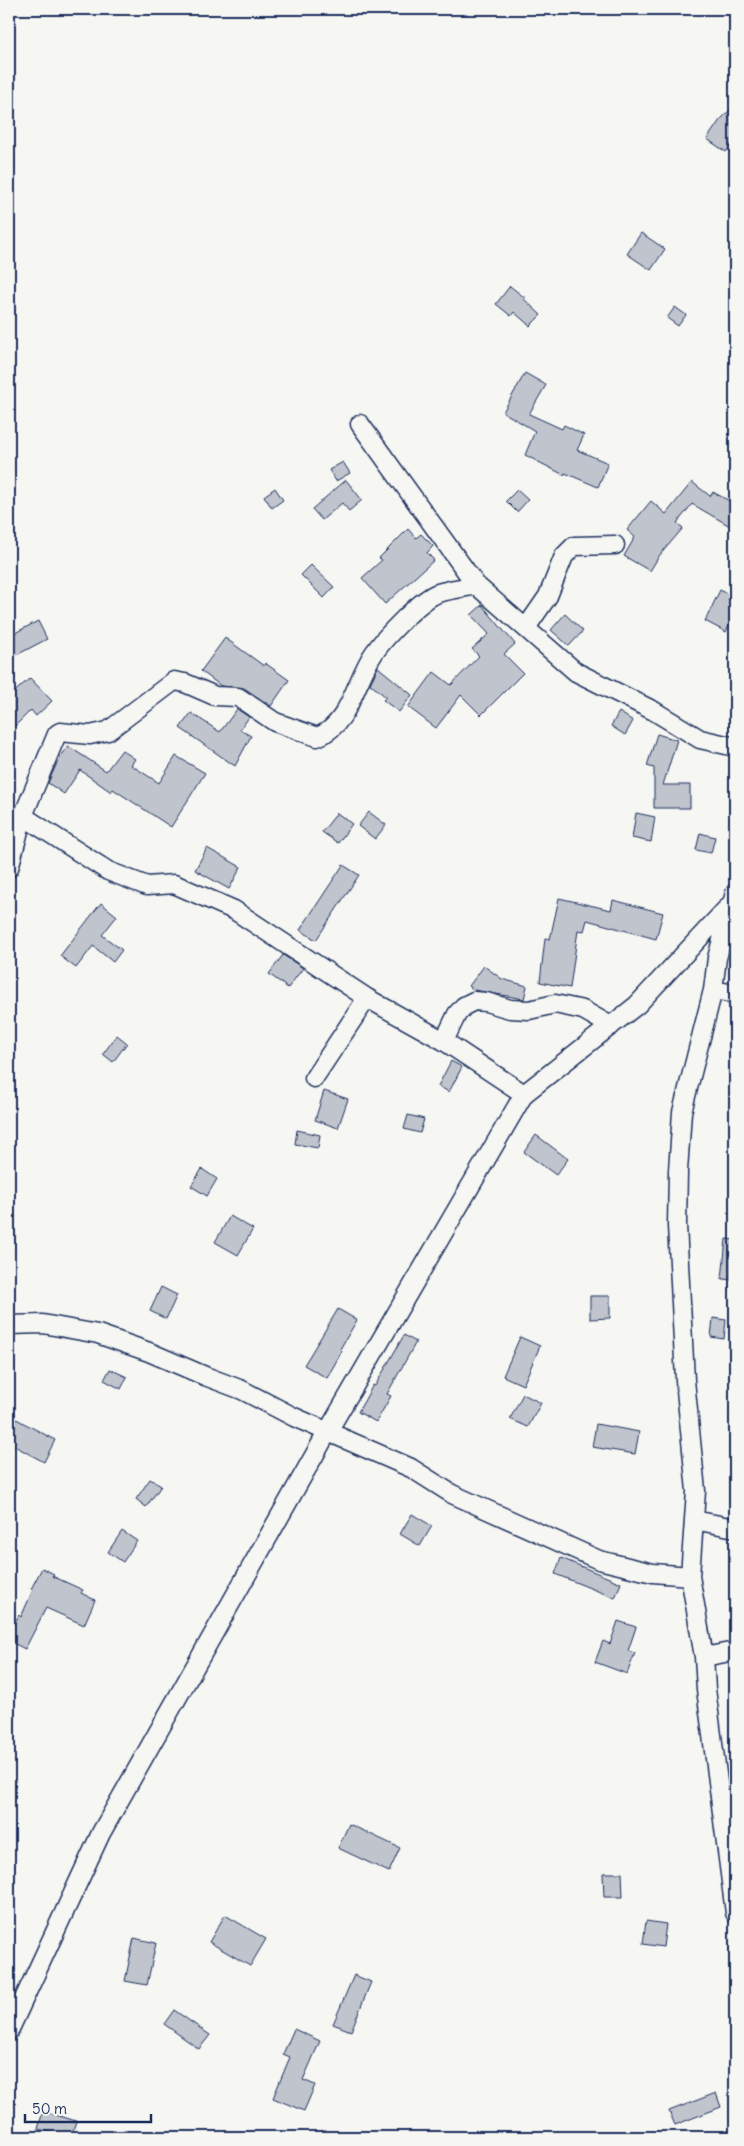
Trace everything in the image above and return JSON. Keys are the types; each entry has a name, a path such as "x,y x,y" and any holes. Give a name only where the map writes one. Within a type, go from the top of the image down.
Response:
{"street":[{"path":"360,424 476,585 576,672 654,711 700,739 735,747"},
{"path":"526,628 548,596 564,556 574,546 590,544 616,546"},
{"path":"9,868 23,816 57,734 60,732 90,735 108,731 174,681 185,683 215,696 238,697 275,722 317,737 327,733 340,720 374,653 405,618 437,593 476,585"},
{"path":"23,816 108,871 147,886 174,884 234,910 367,998 444,1041 524,1094"},
{"path":"734,898 717,958 713,990 682,1112 677,1225 685,1380 696,1491 690,1576 704,1657 707,1699 735,1913"},
{"path":"9,2031 101,1833 328,1431 524,1094 637,1005 734,898"},
{"path":"713,990 735,994"},
{"path":"314,1078 367,998"},
{"path":"444,1041 457,1014 464,1006 474,1001 486,1002 510,1009 529,1010 555,1004 583,1010 611,1026"},
{"path":"9,1325 43,1324 98,1334 242,1390 294,1417 411,1468 452,1494 599,1560 653,1573 690,1576"},
{"path":"694,1520 735,1528"},
{"path":"704,1657 735,1652"}],"building":[{"path":"735,105 735,139 726,152 707,139 720,120"},
{"path":"641,233 665,249 651,270 627,254"},
{"path":"510,286 541,315 530,326 514,312 511,316 496,304"},
{"path":"675,307 686,315 678,326 667,318"},
{"path":"525,373 546,385 529,414 562,429 564,425 584,435 577,450 608,463 598,487 565,473 564,475 525,455 535,431 503,412"},
{"path":"343,462 350,473 336,481 329,470"},
{"path":"346,480 362,500 349,511 342,503 322,520 312,509"},
{"path":"692,482 710,496 713,492 735,504 735,529 692,504 677,523 683,528 659,556 650,571 624,556 635,537 627,530 651,501 666,514"},
{"path":"275,488 283,500 272,508 264,496"},
{"path":"517,490 528,500 517,512 506,501"},
{"path":"408,529 416,538 421,534 433,546 427,553 434,560 385,604 362,578 382,560 379,558"},
{"path":"311,565 334,587 324,598 301,575"},
{"path":"720,590 735,598 735,614 726,632 705,621"},
{"path":"482,605 515,644 504,654 523,673 481,715 461,695 436,728 408,707 434,672 451,685 479,656 472,649 489,634 471,615"},
{"path":"565,614 583,631 569,646 551,630"},
{"path":"38,621 47,639 9,659 9,636"},
{"path":"225,638 264,666 265,663 289,680 271,706 244,688 221,686 201,671"},
{"path":"378,667 412,695 399,712 383,700 386,697 370,684"},
{"path":"30,678 52,701 36,716 31,710 9,732 9,697"},
{"path":"237,709 249,717 240,730 251,736 235,766 180,728 191,713 220,732"},
{"path":"619,712 633,721 625,735 611,726"},
{"path":"657,734 677,740 663,785 690,785 690,808 654,808 654,768 647,766"},
{"path":"68,746 106,771 122,750 135,759 131,765 159,783 176,756 205,773 171,827 113,789 111,792 80,770 64,794 48,783 57,763"},
{"path":"369,812 386,825 375,839 358,826"},
{"path":"337,813 352,824 338,843 322,832"},
{"path":"636,813 655,817 651,842 632,838"},
{"path":"700,833 715,837 711,853 696,850"},
{"path":"207,848 241,867 229,889 195,870"},
{"path":"343,865 359,875 316,940 300,930"},
{"path":"559,898 611,910 613,900 663,913 656,939 587,920 584,931 578,930 570,988 540,982 545,938 550,939"},
{"path":"101,903 117,916 102,935 122,950 113,962 93,946 76,968 60,956"},
{"path":"283,955 303,968 288,988 269,974"},
{"path":"484,966 502,979 527,986 524,999 474,990 469,986"},
{"path":"117,1035 127,1043 113,1062 103,1054"},
{"path":"451,1061 462,1067 449,1092 438,1086"},
{"path":"324,1091 348,1099 338,1128 315,1120"},
{"path":"408,1115 424,1119 420,1133 404,1129"},
{"path":"297,1130 320,1135 318,1148 295,1144"},
{"path":"536,1135 568,1159 556,1175 524,1152"},
{"path":"202,1169 217,1179 207,1196 191,1186"},
{"path":"230,1216 253,1229 238,1255 215,1242"},
{"path":"726,1239 735,1240 735,1280 722,1279"},
{"path":"161,1287 177,1295 166,1319 150,1311"},
{"path":"590,1296 610,1296 610,1318 590,1319"},
{"path":"338,1309 357,1320 340,1349 342,1351 327,1378 304,1365"},
{"path":"713,1318 726,1320 724,1339 711,1337"},
{"path":"404,1335 416,1342 387,1394 391,1396 376,1422 358,1412"},
{"path":"520,1337 540,1346 523,1385 503,1376"},
{"path":"110,1369 127,1377 121,1389 104,1380"},
{"path":"523,1394 541,1403 528,1427 510,1419"},
{"path":"9,1415 55,1440 44,1462 9,1443"},
{"path":"596,1424 639,1432 635,1454 592,1447"},
{"path":"150,1479 161,1486 146,1507 136,1499"},
{"path":"412,1514 432,1526 420,1546 400,1534"},
{"path":"122,1531 137,1541 123,1562 108,1552"},
{"path":"561,1558 621,1583 615,1598 555,1574"},
{"path":"42,1568 54,1574 52,1576 83,1590 81,1593 95,1600 84,1625 46,1608 25,1649 9,1641 9,1634 19,1615 21,1617 33,1590 31,1589"},
{"path":"618,1621 636,1627 628,1651 635,1653 627,1674 595,1662 603,1641 610,1644"},
{"path":"349,1824 400,1848 389,1872 338,1848"},
{"path":"603,1873 622,1873 623,1897 604,1897"},
{"path":"225,1915 266,1939 250,1966 209,1942"},
{"path":"646,1921 666,1924 663,1947 643,1944"},
{"path":"134,1938 156,1943 147,1985 125,1981"},
{"path":"354,1975 371,1982 351,2031 333,2024"},
{"path":"174,2010 210,2035 199,2049 164,2024"},
{"path":"294,2029 320,2041 303,2080 315,2085 304,2111 273,2098 290,2057 283,2054"},
{"path":"716,2093 721,2107 675,2125 669,2111"},
{"path":"43,2111 76,2121 71,2137 38,2129"}]}
